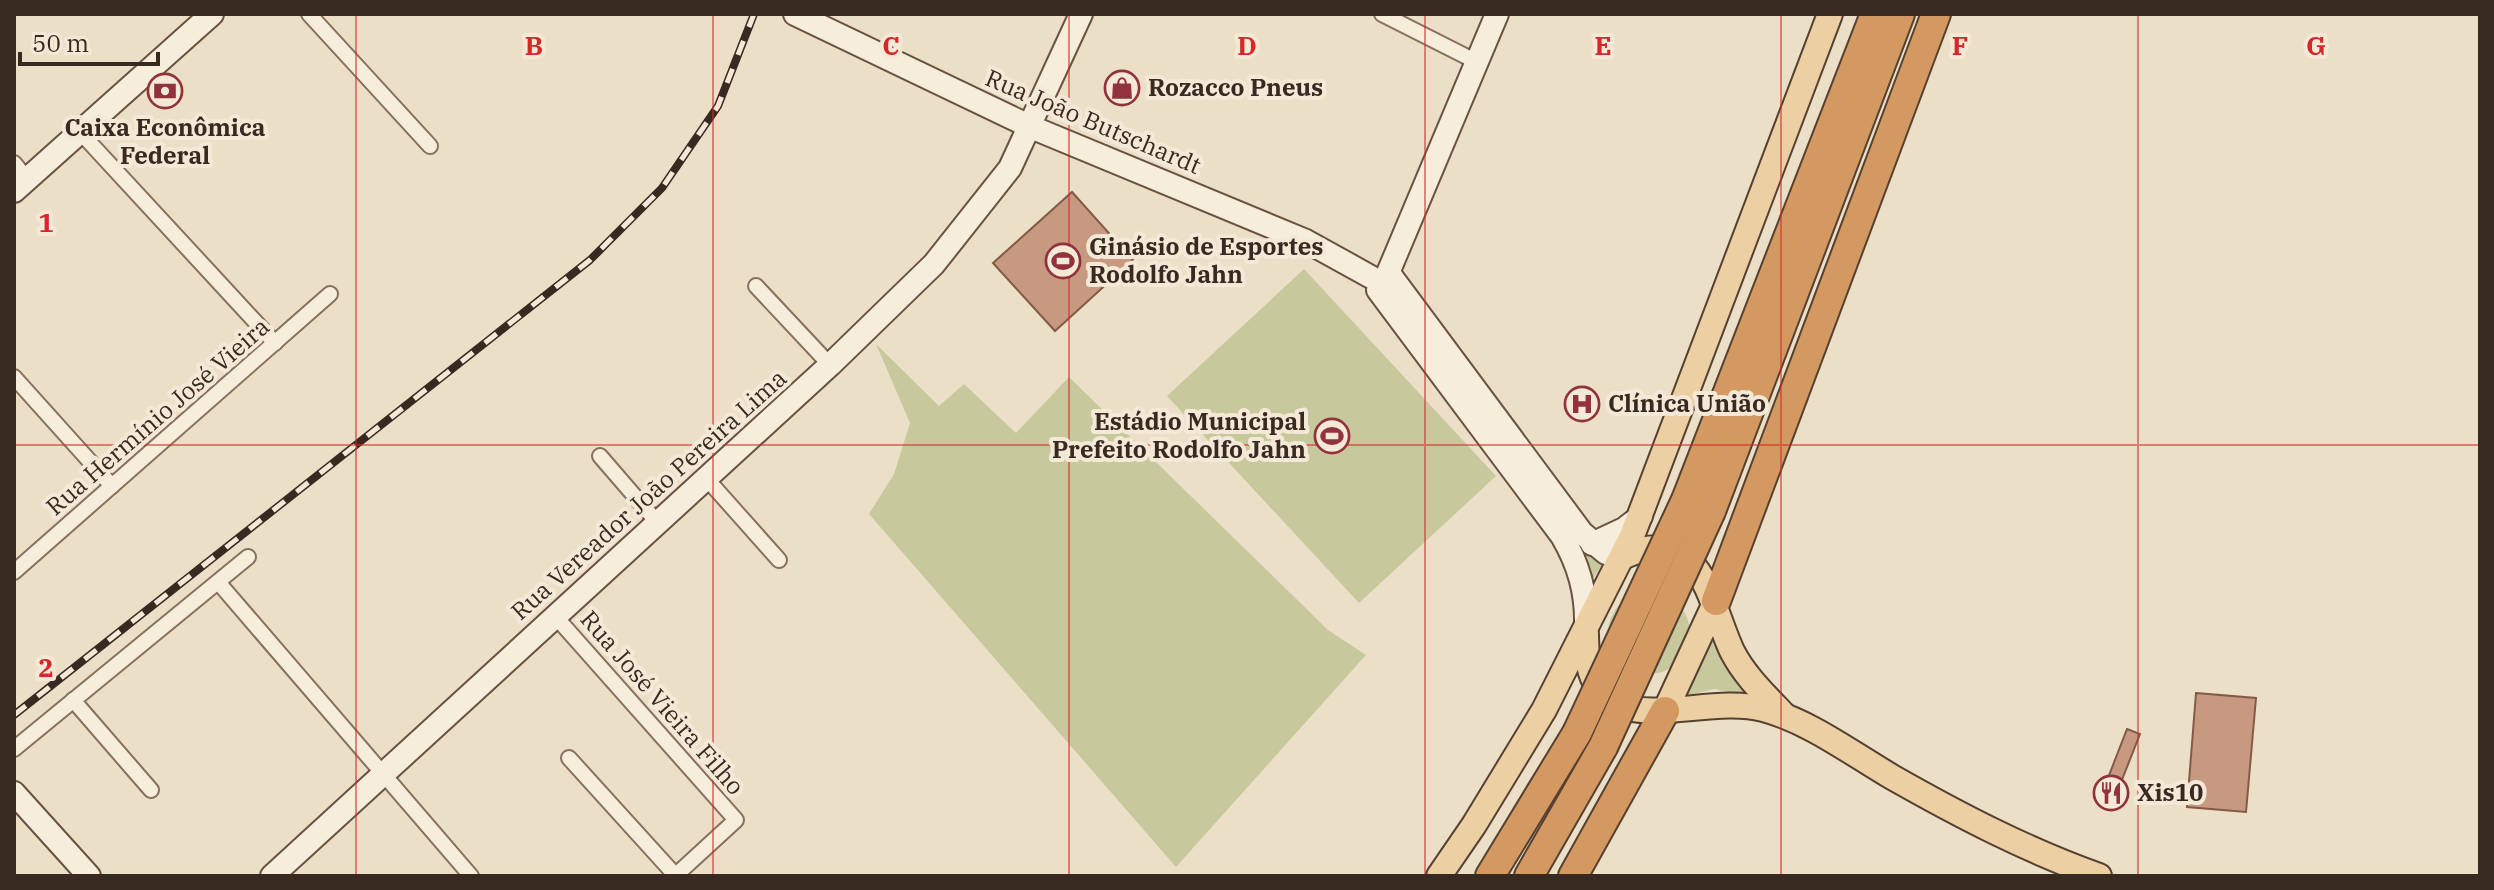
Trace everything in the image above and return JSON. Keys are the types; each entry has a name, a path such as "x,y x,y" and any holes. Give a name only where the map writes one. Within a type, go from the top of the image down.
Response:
{"highway":[{"path":"1490,876 1577,733 1698,506 1875,14"},
{"path":"1529,876 1603,747 1698,506 1900,14"},
{"path":"1720,590 1936,14"},
{"path":"1573,876 1665,711"}],"main road":[{"name":"Rua João Butschardt","path":"795,14 1031,127 1286,232 1382,279 1592,544 1622,557"},
{"name":"Rua Vereador João Pereira Lima","path":"272,876 830,365 903,296 961,235 1010,168 1081,14"},
{"path":"1382,279 1497,14"},
{"path":"1439,876 1508,770 1586,631 1641,516 1830,14"},
{"path":"18,178 80,132 208,15"},
{"name":"Rua João Butschardt","path":"1382,279 1562,536 1582,578 1587,600 1586,631"},
{"path":"1592,544 1624,529 1641,516"},
{"path":"1622,557 1652,549 1677,555 1720,590 1729,641 1754,682 1784,715"},
{"path":"1665,711 1720,590"},
{"path":"1586,631 1586,657 1602,692 1634,711 1665,711 1717,704 1746,706 1784,715 1995,834 2099,876"},
{"path":"1650,741 1666,727 1717,704"},
{"path":"14,793 89,876"}],"street":[{"path":"309,14 430,146"},
{"path":"1382,14 1477,62"},
{"path":"80,132 275,343"},
{"path":"756,286 830,365"},
{"name":"Rua Hermínio José Vieira","path":"14,572 330,294"},
{"path":"14,377 112,486"},
{"path":"600,456 657,522"},
{"path":"706,478 779,560"},
{"path":"14,749 248,557"},
{"path":"218,582 471,876"},
{"name":"Rua José Vieira Filho","path":"555,616 736,820 676,876"},
{"path":"73,700 151,790"},
{"path":"569,758 676,876"}],"green space":[{"name":"Estádio Municipal Prefeito Rodolfo Jahn","path":"1304,269 1496,476 1359,603 1167,396"},
{"path":"876,344 939,406 964,384 1016,433 1069,377 1328,630 1366,655 1176,867 869,514 894,474 910,423"},
{"path":"1577,546 1604,561 1591,582"},
{"path":"1649,592 1665,595 1678,604 1687,617 1690,633 1687,649 1678,662 1665,671 1649,674 1633,671 1620,662 1611,649 1608,633 1611,617 1620,604 1633,595"},
{"path":"1712,639 1725,667 1752,697 1714,689 1686,696"}],"building":[{"name":"Ginásio de Esportes Rodolfo Jahn","path":"1072,192 1133,260 1055,331 993,263"},
{"path":"2196,693 2256,698 2246,812 2187,807"},
{"path":"2127,729 2140,734 2114,800 2101,796"}],"railway":[{"path":"14,715 590,260 662,188 718,106 754,14"}],"place":[{"name":"Rozacco Pneus","path":"1122,88"},
{"name":"Caixa Econômica Federal","path":"165,91"},
{"name":"Ginásio de Esportes Rodolfo Jahn","path":"1063,261"},
{"name":"Clínica União","path":"1582,404"},
{"name":"Estádio Municipal Prefeito Rodolfo Jahn","path":"1332,436"},
{"name":"Xis10","path":"2111,793"}]}
